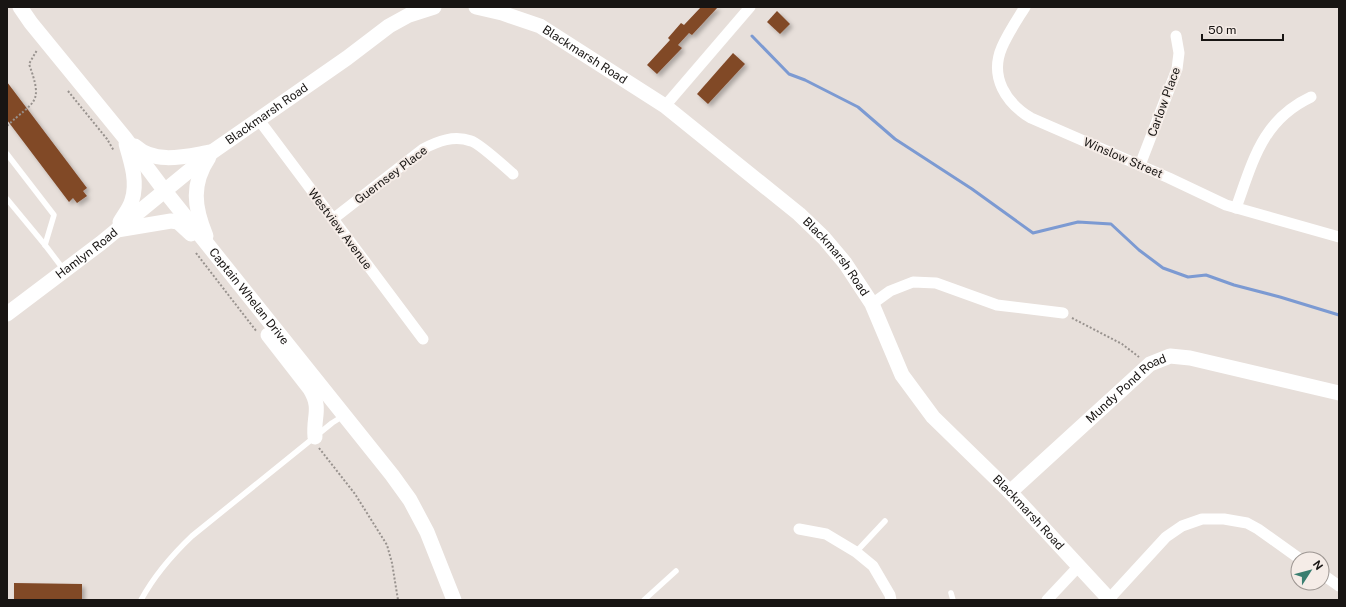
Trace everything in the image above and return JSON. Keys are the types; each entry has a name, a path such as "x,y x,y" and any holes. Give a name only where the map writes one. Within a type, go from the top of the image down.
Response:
{"street":[{"name":"Captain Whelan Drive","path":"20,7 410,500 427,532 454,600"},
{"name":"Blackmarsh Road","path":"164,190 212,152 389,26 409,15 434,7"},
{"name":"Blackmarsh Road","path":"476,7 502,13 540,26 665,106 799,214 824,238 845,263 872,304 902,375 933,417 1010,492 1110,600"},
{"path":"665,106 750,7"},
{"name":"Winslow Street","path":"1025,7 1004,42 999,56 998,73 1000,81 1006,96 1018,109 1031,118 1217,201 1236,208 1339,237"},
{"name":"Carlow Place","path":"1140,166 1177,69 1179,53 1176,36"},
{"path":"1236,208 1256,154 1264,139 1279,118 1296,105 1311,97"},
{"name":"Westview Avenue","path":"259,120 423,339"},
{"path":"125,138 140,151 156,158 212,152"},
{"path":"114,231 128,208 134,193 132,167 125,138"},
{"name":"Guernsey Place","path":"332,219 423,149 449,139 472,141 513,174"},
{"path":"212,152 205,162 198,180 196,191 199,219 214,254"},
{"name":"Hamlyn Road","path":"8,311 101,243 164,190"},
{"path":"114,231 171,221 178,222 214,254"},
{"path":"872,304 890,291 913,282 936,283 997,305 1063,313"},
{"path":"241,285 241,299 310,389 315,398 317,409 313,438"},
{"name":"Mundy Pond Road","path":"1010,492 1150,364 1170,356 1190,358 1339,393"},
{"path":"1110,600 1166,537 1182,526 1202,519 1224,519 1247,523 1290,552"},
{"path":"798,529 826,534 856,552 873,566 890,595 891,600"},
{"path":"1047,600 1078,567"},
{"path":"1330,580 1339,586"}],"lane":[{"path":"7,154 54,214 46,245"},
{"path":"7,199 46,245 64,270"},
{"path":"141,600 176,550 313,438 344,415"},
{"path":"856,552 885,521"},
{"path":"644,600 676,571"},
{"path":"951,593 953,600"}],"path":[{"path":"7,126 30,107 36,98 36,89 29,64 37,50 40,54"},
{"path":"65,87 107,139 115,153"},
{"path":"196,252 258,334"},
{"path":"1063,313 1122,344 1150,364"},
{"path":"313,438 355,494 386,545 392,563 398,600"}],"building":[{"path":"701,7 718,7 692,35 689,33 678,45 682,48 657,74 647,65 670,40 668,38 681,23 684,25"},
{"path":"777,11 790,24 780,34 767,22"},
{"path":"733,53 745,64 708,104 697,94"},
{"path":"7,82 87,188 83,191 87,196 77,203 73,198 69,202 7,120"},
{"path":"14,583 82,584 82,600 14,600"}],"waterway":[{"path":"752,36 789,74 805,80 858,107 895,139 972,189 1033,233 1078,222 1111,224 1139,250 1163,268 1188,277 1206,275 1234,285 1339,315"}]}
